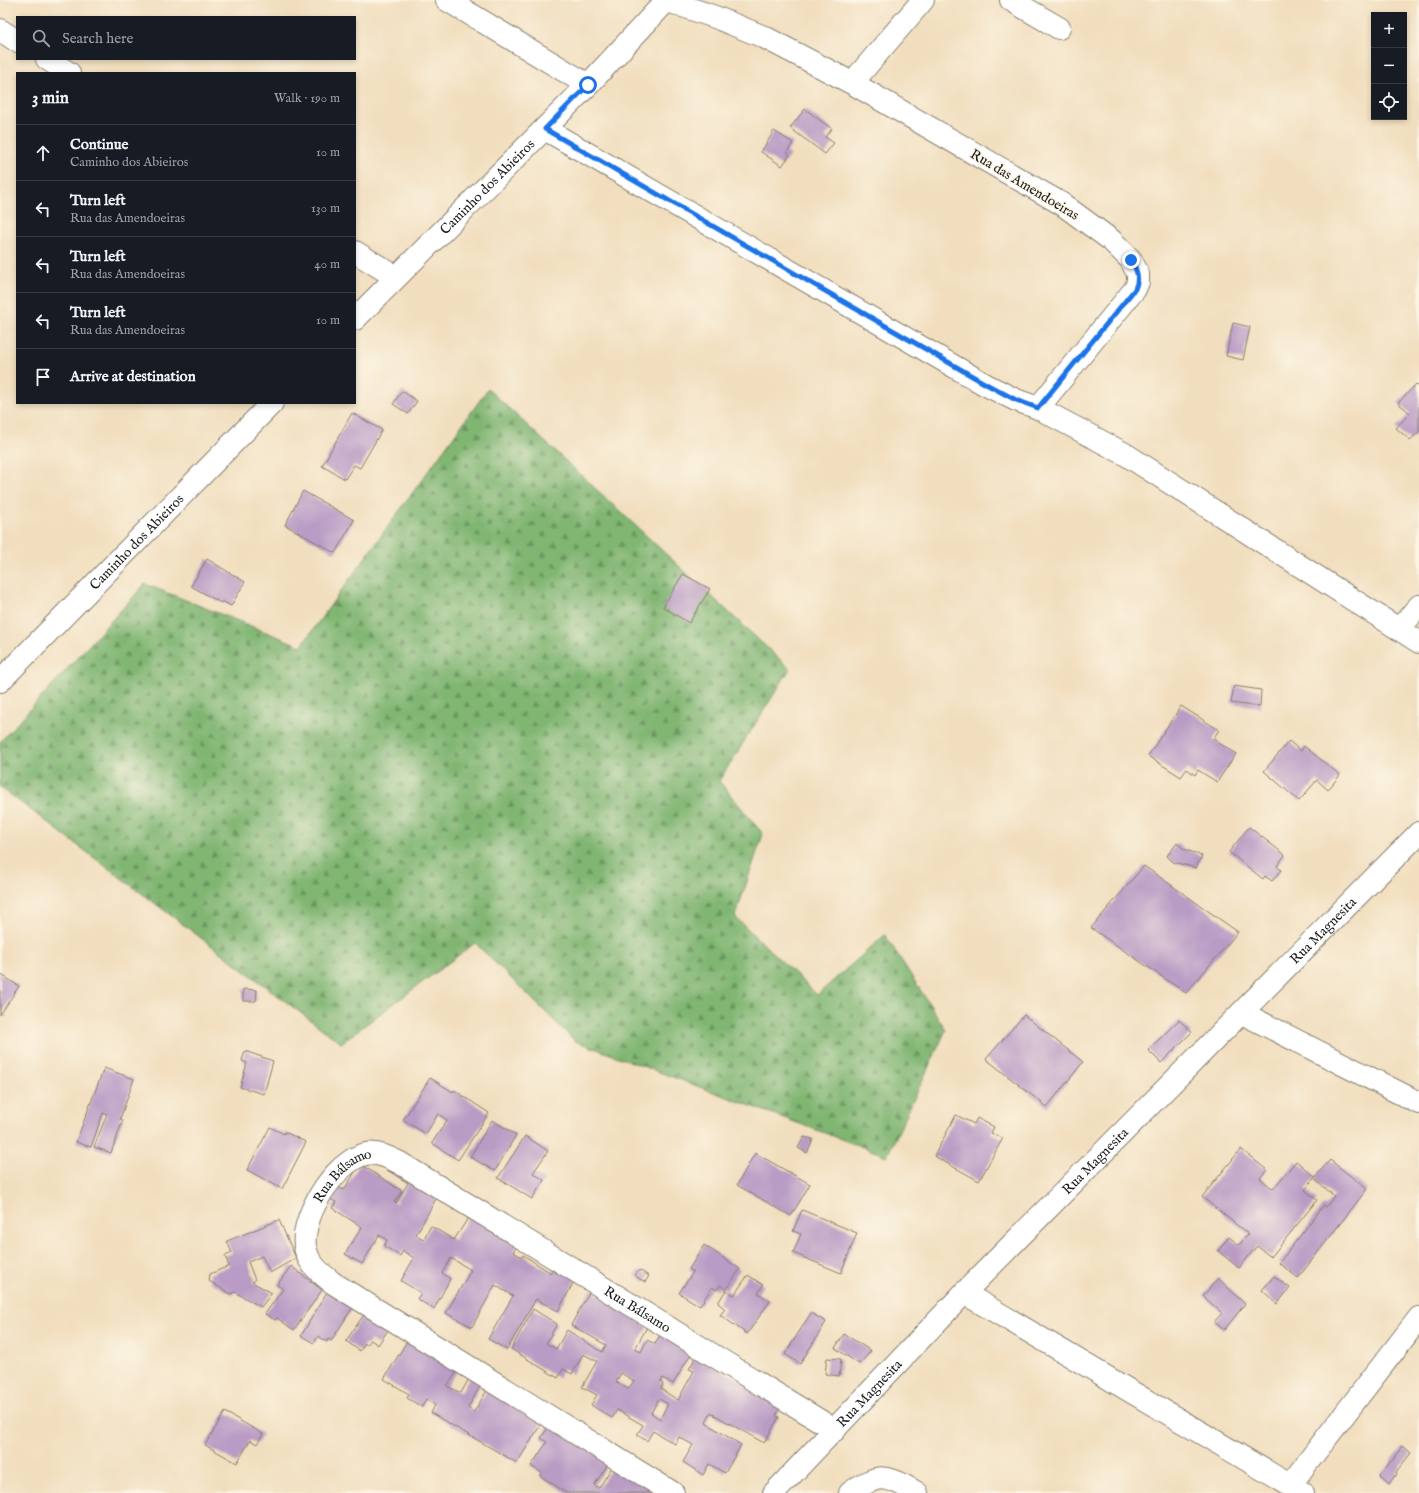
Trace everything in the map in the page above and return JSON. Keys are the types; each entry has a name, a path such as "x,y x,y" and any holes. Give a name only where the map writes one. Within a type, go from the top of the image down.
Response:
{"street":[{"path":"447,0 588,85"},
{"name":"Caminho dos Abieiros","path":"356,318 588,85 666,0"},
{"name":"Rua das Amendoeiras","path":"666,0 764,37 852,83 1062,204 1111,240 1131,260 1138,274 1138,282 1135,289 1038,408"},
{"path":"852,83 923,0"},
{"path":"1011,0 1059,28"},
{"path":"0,30 16,39"},
{"path":"49,60 67,72"},
{"path":"545,129 979,381 1016,400 1038,408 1125,454 1419,642"},
{"path":"356,253 396,277"},
{"name":"Caminho dos Abieiros","path":"0,681 271,404"},
{"path":"1399,629 1419,606"},
{"name":"Rua Magnesita","path":"774,1493 964,1293 1419,833"},
{"path":"1242,1013 1419,1104"},
{"name":"Rua Bálsamo","path":"673,1493 333,1283 316,1270 306,1251 305,1231 313,1207 334,1176 348,1162 366,1154 383,1155 400,1163 835,1430"},
{"path":"964,1293 1297,1489 1419,1318"},
{"path":"850,1493 865,1482 882,1478 897,1481 917,1493"}],"green space":[{"path":"488,389 790,669 719,781 763,834 735,917 817,995 885,935 946,1030 887,1156 575,1041 475,943 341,1043 0,787 0,742 145,584 301,646"}],"building":[{"path":"805,109 832,129 825,137 834,143 825,154 790,128"},
{"path":"774,131 793,143 787,152 790,155 782,166 761,152"},
{"path":"1233,323 1250,327 1243,360 1226,356"},
{"path":"1416,384 1419,387 1419,432 1410,440 1396,428 1410,413 1398,403"},
{"path":"402,391 417,401 408,414 393,404"},
{"path":"352,413 382,430 360,468 354,465 345,479 322,466"},
{"path":"303,491 354,520 335,553 285,525"},
{"path":"207,559 245,582 231,606 222,601 221,603 191,586"},
{"path":"683,574 710,589 689,623 663,607"},
{"path":"1234,686 1261,690 1260,707 1231,703"},
{"path":"1181,706 1219,730 1213,739 1236,754 1217,782 1198,770 1195,775 1187,769 1181,777 1148,756"},
{"path":"1289,741 1301,751 1304,746 1340,775 1328,790 1317,780 1299,801 1264,771"},
{"path":"1249,827 1285,855 1277,866 1281,870 1272,881 1265,876 1263,879 1229,852"},
{"path":"1177,843 1184,849 1202,856 1196,868 1173,862 1167,856"},
{"path":"1144,866 1238,932 1186,993 1091,928"},
{"path":"0,974 19,986 0,1015"},
{"path":"243,989 257,990 256,1001 243,1001"},
{"path":"1024,1015 1083,1062 1047,1107 986,1059"},
{"path":"1179,1020 1192,1032 1161,1063 1148,1050"},
{"path":"245,1051 273,1061 264,1094 240,1087 247,1063 242,1061"},
{"path":"104,1068 134,1079 120,1119 123,1120 111,1153 94,1147 107,1114 103,1113 91,1147 76,1142"},
{"path":"430,1078 453,1092 454,1090 489,1113 458,1160 432,1143 447,1120 438,1114 426,1134 403,1120"},
{"path":"956,1115 974,1124 977,1118 994,1127 991,1133 1003,1138 979,1181 934,1156"},
{"path":"492,1120 516,1135 495,1171 470,1157"},
{"path":"270,1127 306,1142 282,1189 247,1170"},
{"path":"525,1136 548,1151 533,1173 544,1180 532,1199 498,1178"},
{"path":"804,1137 813,1139 807,1153 798,1148"},
{"path":"1241,1149 1267,1170 1260,1178 1273,1189 1296,1161 1315,1177 1330,1160 1367,1189 1298,1278 1279,1263 1324,1205 1326,1207 1334,1196 1314,1178 1305,1190 1317,1200 1271,1257 1257,1246 1239,1268 1218,1251 1229,1237 1239,1245 1248,1234 1202,1197"},
{"path":"755,1153 810,1184 791,1216 737,1185"},
{"path":"393,1160 438,1195 416,1235 423,1240 431,1226 454,1240 472,1212 519,1243 513,1252 522,1257 523,1255 551,1273 555,1266 576,1278 558,1311 536,1299 507,1350 488,1339 513,1296 495,1285 472,1327 446,1313 471,1270 451,1258 442,1273 450,1279 434,1309 417,1299 421,1293 401,1281 414,1258 403,1251 400,1256 384,1246 387,1240 379,1235 362,1264 345,1254 362,1227 332,1208 336,1202 330,1199 338,1187 344,1190 360,1164 402,1191 394,1202 396,1203 408,1183 387,1170"},
{"path":"802,1210 857,1233 841,1273 793,1253 801,1234 793,1231"},
{"path":"279,1220 296,1258 270,1273 262,1256 248,1262 255,1280 252,1282 272,1293 261,1307 235,1292 231,1294 209,1281 210,1274 229,1266 225,1256 232,1253 227,1241"},
{"path":"704,1245 740,1269 726,1290 720,1285 717,1290 712,1287 700,1306 679,1293 693,1272 689,1269"},
{"path":"291,1266 322,1290 294,1330 277,1318 275,1320 265,1314 283,1289 277,1285"},
{"path":"639,1270 649,1276 645,1282 635,1276"},
{"path":"748,1275 763,1285 758,1293 770,1301 747,1334 720,1315 725,1309 718,1303 726,1290 734,1295"},
{"path":"1274,1276 1290,1288 1277,1304 1262,1290"},
{"path":"1218,1278 1245,1304 1224,1330 1214,1322 1222,1313 1203,1296"},
{"path":"591,1289 647,1327 635,1349 641,1352 647,1340 655,1344 661,1333 692,1352 673,1384 663,1378 661,1382 663,1384 661,1389 678,1400 694,1371 689,1369 696,1357 783,1401 776,1416 779,1417 764,1443 711,1413 706,1423 741,1445 725,1473 709,1464 703,1475 683,1462 693,1445 679,1437 675,1444 653,1431 647,1441 637,1435 643,1425 617,1410 612,1418 591,1405 597,1395 582,1387 597,1361 583,1354 572,1374 563,1369 558,1378 511,1349 533,1309 557,1324 546,1343 556,1349 567,1330 602,1352 606,1345 571,1325","holes":["621,1373 634,1381 628,1389 616,1382","659,1399 668,1404 660,1419 651,1413"]},
{"path":"328,1290 353,1307 331,1341 328,1339 327,1342 318,1336 314,1343 301,1336"},
{"path":"367,1310 390,1327 378,1345 371,1340 367,1345 365,1343 360,1351 346,1341"},
{"path":"811,1313 826,1322 800,1364 785,1354"},
{"path":"844,1334 871,1351 859,1364 835,1348"},
{"path":"409,1338 459,1369 447,1386 461,1393 471,1375 482,1382 468,1408 474,1412 492,1382 546,1416 517,1463 431,1413 435,1405 426,1399 422,1407 407,1398 409,1394 384,1379"},
{"path":"827,1358 841,1359 839,1376 825,1374"},
{"path":"225,1412 263,1434 257,1444 250,1440 237,1463 205,1445"},
{"path":"550,1425 610,1462 594,1485 599,1488 614,1464 666,1493 567,1493 540,1476 542,1473 531,1466 547,1442 541,1438"},
{"path":"1403,1446 1411,1453 1396,1472 1397,1474 1390,1484 1380,1475"}],"route":[{"path":"588,85 545,129 986,384 1016,400 1038,408 1135,289 1138,282 1138,274 1131,260"}]}
